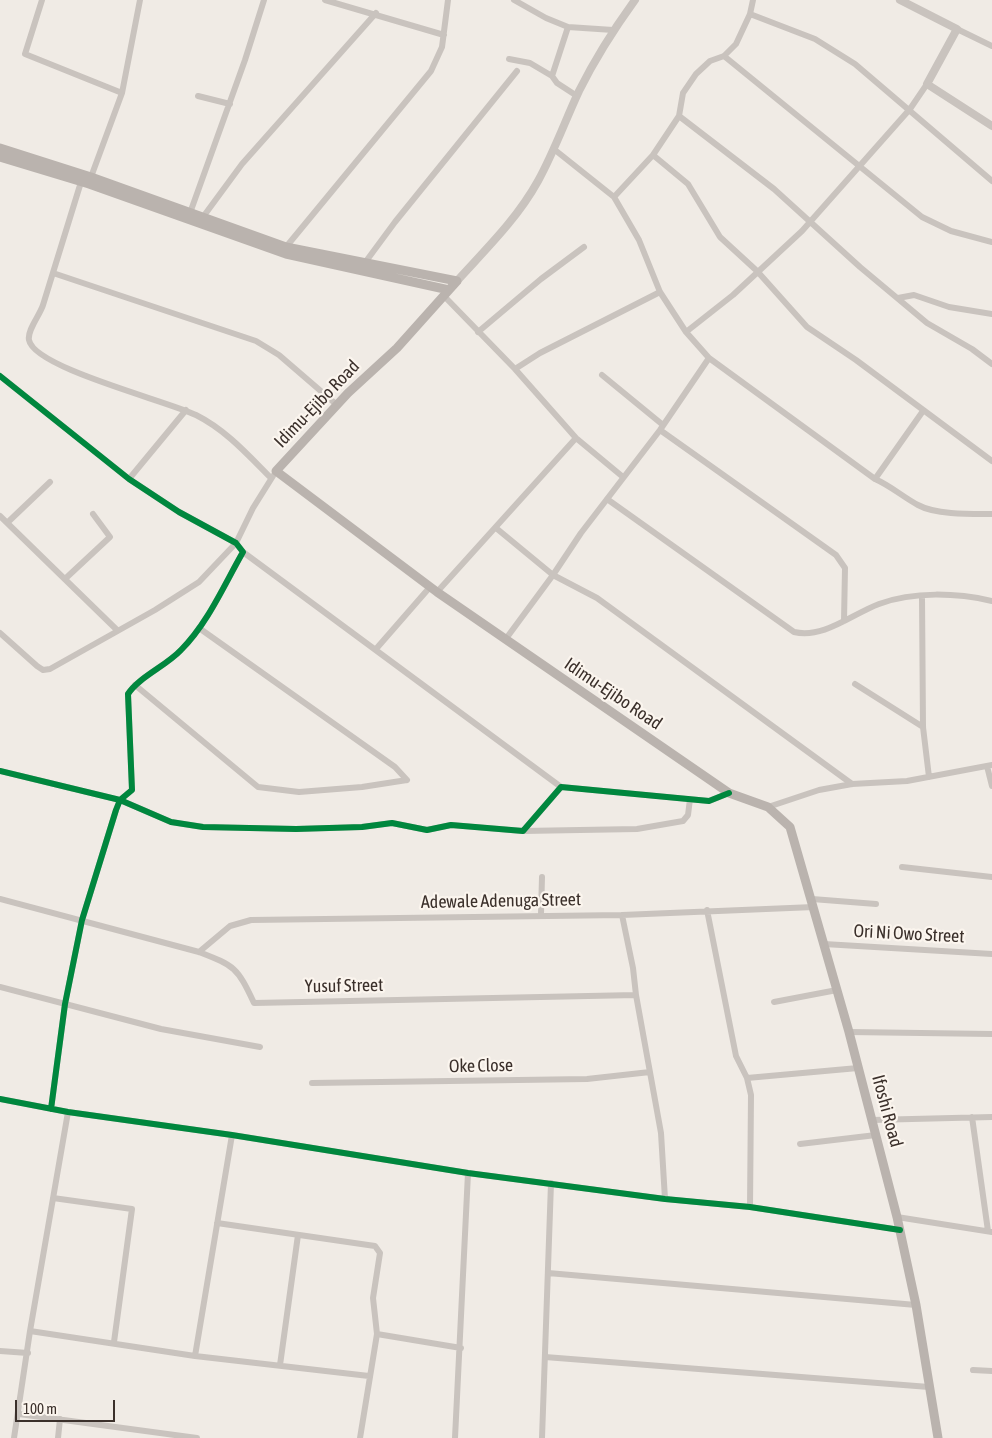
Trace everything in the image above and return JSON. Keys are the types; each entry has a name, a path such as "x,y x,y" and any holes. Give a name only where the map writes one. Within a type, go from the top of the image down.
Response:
{"main road":[{"path":"0,148 91,177 190,213 221,229 286,247 301,254 457,281"},
{"path":"0,157 301,254 446,293"},
{"name":"Idimu-Ejibo Road","path":"457,281 397,348 337,405 274,475 505,640 729,793 768,807"},
{"name":"Ifoshi Road","path":"768,807 790,827 837,990 898,1217 916,1305 938,1438"}],"street":[{"path":"42,0 25,54 122,93"},
{"path":"91,177 122,93 140,0"},
{"path":"190,213 230,104 264,0"},
{"path":"325,0 444,35"},
{"path":"286,247 308,218 424,82 438,60 444,35 448,0"},
{"path":"514,0 546,18 568,27 613,30"},
{"path":"457,281 508,226 537,183 554,150 577,96 613,30 635,0"},
{"path":"614,197 653,155 679,116 683,93 696,74 710,61 724,56 736,44 750,14 753,0"},
{"path":"900,0 992,46"},
{"path":"202,218 242,164 376,14"},
{"path":"750,14 815,39 855,64 992,181"},
{"path":"552,76 568,27"},
{"path":"686,332 733,295 809,222 860,166 910,109 927,84 957,29"},
{"path":"724,56 922,217 935,225 992,242"},
{"path":"509,59 530,63 552,76 557,84 577,96"},
{"path":"364,264 395,222 517,71"},
{"path":"927,84 992,126"},
{"path":"198,96 230,104"},
{"path":"679,116 774,188 809,222 927,323 972,349 992,364"},
{"path":"554,150 614,197 639,240 660,292 686,332 709,358 875,479 893,488 919,506 930,510 992,514"},
{"path":"653,155 688,184 720,237 757,271 807,327 856,360 992,461"},
{"path":"0,633 43,670 50,669 199,582 236,544 253,508 274,475 228,436 186,410 61,367 40,354 31,344 29,334 40,312 81,182"},
{"path":"478,332 541,279 584,247"},
{"path":"53,273 256,341 279,355 337,405"},
{"path":"514,369 540,353 660,292"},
{"path":"446,293 478,332 576,438 623,477"},
{"path":"898,298 914,295 949,307 992,314"},
{"path":"505,640 554,576 581,533 662,427 709,358"},
{"path":"602,375 662,427 836,555 845,568 844,621"},
{"path":"0,376 129,478 179,512 236,544 243,552 561,788 708,801 729,793"},
{"path":"129,478 186,410"},
{"path":"875,479 923,411"},
{"path":"376,649 496,528 576,438"},
{"path":"7,522 50,482"},
{"path":"607,499 794,632 805,634 844,621 878,604 910,596 962,595 992,601"},
{"path":"66,578 110,538 93,514"},
{"path":"0,516 66,578 117,630"},
{"path":"496,528 554,576 597,598 852,784"},
{"path":"51,1109 65,1004 82,920 120,800 128,795 132,784 127,698 135,686 181,650 199,628 243,552"},
{"path":"922,597 923,727 929,776"},
{"path":"135,686 258,787 299,792 362,787 407,780 395,767 199,628"},
{"path":"855,684 923,727"},
{"path":"768,807 801,794 852,784 892,782 990,766 992,786"},
{"path":"0,772 120,800 171,822 203,827 296,829 362,827 392,823 427,830 451,825 524,831 637,829 683,821 688,815 690,799"},
{"path":"524,831 561,788"},
{"path":"902,867 992,878"},
{"path":"541,914 542,877"},
{"name":"Yusuf Street","path":"0,899 199,952 229,963 243,978 254,1003 636,995"},
{"name":"Adewale Adenuga Street","path":"199,952 230,926 251,920 622,914 813,903 876,904"},
{"path":"707,910 736,1056 747,1078 751,1095 750,1207"},
{"path":"622,914 661,1133 665,1199"},
{"name":"Ori Ni Owo Street","path":"824,944 992,954"},
{"path":"0,987 161,1029 260,1047"},
{"path":"774,1002 837,990"},
{"path":"848,1032 992,1034"},
{"path":"747,1078 858,1068"},
{"name":"Oke Close","path":"312,1083 587,1079 650,1072"},
{"path":"0,1099 68,1112 232,1135 468,1172 665,1199 750,1207 900,1230"},
{"path":"14,1438 30,1331 68,1112"},
{"path":"898,1217 990,1232 972,1117"},
{"path":"872,1120 992,1117"},
{"path":"195,1356 232,1135"},
{"path":"800,1144 876,1135"},
{"path":"455,1438 461,1348 468,1172"},
{"path":"542,1438 551,1183"},
{"path":"53,1198 132,1209 114,1342"},
{"path":"217,1223 375,1246 378,1248 380,1253 373,1298 377,1334 360,1438"},
{"path":"280,1365 298,1235"},
{"path":"548,1273 916,1305"},
{"path":"30,1331 114,1342 195,1356 369,1376"},
{"path":"377,1334 461,1348"},
{"path":"0,1351 28,1353"},
{"path":"545,1357 929,1387"},
{"path":"973,1370 992,1371"},
{"path":"19,1414 197,1438"},
{"path":"58,1438 60,1419"}],"cycle path":[{"path":"0,376 129,479 179,512 236,543 243,552 215,603 191,639 175,656 139,682 128,694 132,790 120,800 116,810 82,920 65,1004 51,1109"},
{"path":"0,771 120,800 171,822 203,827 296,829 362,827 392,823 427,830 451,825 523,831 561,787 709,801 729,793"},
{"path":"0,1099 68,1112 232,1135 468,1173 665,1199 750,1207 900,1230"}]}
